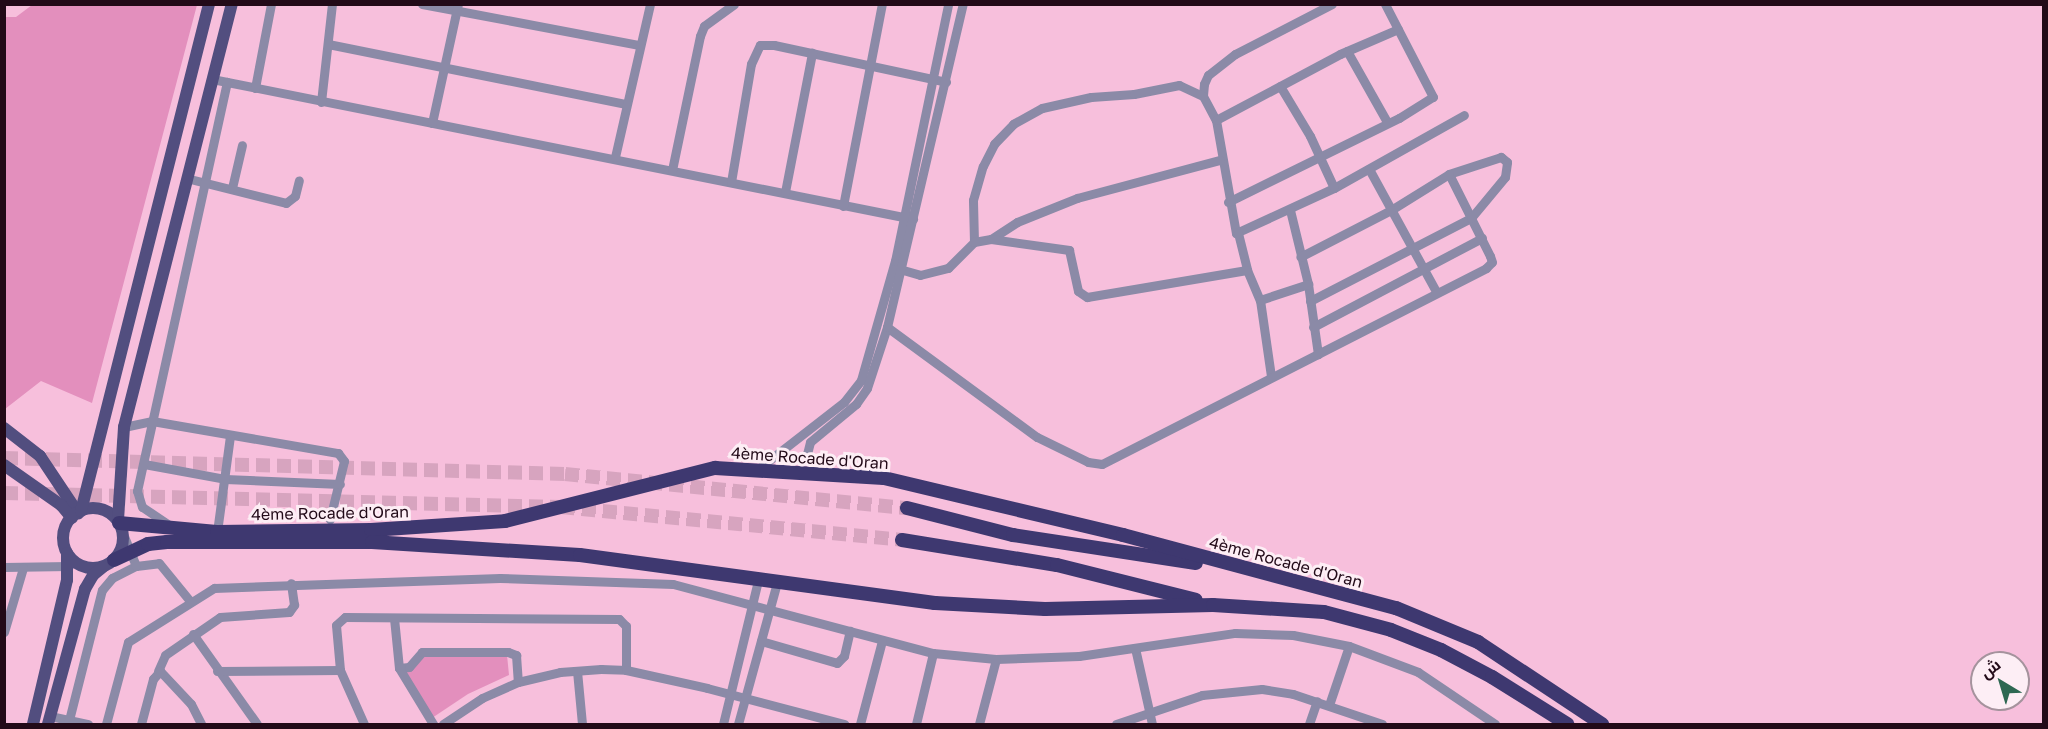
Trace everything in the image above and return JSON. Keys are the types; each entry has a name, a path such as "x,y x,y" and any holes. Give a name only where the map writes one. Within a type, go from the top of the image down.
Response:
{"highway":[{"name":"4ème Rocade d'Oran","path":"120,525 217,532 371,530 505,521 672,476 714,468 884,477 1246,569 1427,619 1500,655 1602,724"},
{"path":"907,508 1013,535 1246,569"},
{"path":"902,540 1057,565 1213,605"},
{"name":"4ème Rocade d'Oran","path":"109,563 129,551 167,542 372,542 580,555 934,603 1005,607 1213,605 1324,612 1391,630 1466,662 1567,724"}],"main road":[{"path":"33,724 68,560 64,531 77,514 209,4"},
{"path":"49,720 85,589 93,575 109,563 122,548 120,525 124,427 232,4"},
{"path":"4,428 40,456 77,514"},
{"path":"4,465 77,514 100,509 120,525"},
{"path":"68,560 88,568 109,563"}],"street":[{"path":"255,88 271,4"},
{"path":"321,102 332,4"},
{"path":"422,4 457,8 638,45"},
{"path":"615,157 638,45 650,4"},
{"path":"672,170 700,36 704,26 734,4"},
{"path":"843,206 872,66 882,4"},
{"path":"819,472 807,454 810,442 867,388 887,327 948,4"},
{"path":"908,218 946,82 963,4"},
{"path":"1203,96 1208,75 1219,65 1332,4"},
{"path":"1228,202 1319,158 1433,97 1385,4"},
{"path":"432,123 457,8"},
{"path":"1216,120 1347,51 1398,29"},
{"path":"328,44 625,104"},
{"path":"731,182 754,53 760,45 768,44 812,52 946,82"},
{"path":"1347,51 1388,122"},
{"path":"784,192 812,52"},
{"path":"212,79 321,102 615,157 908,218"},
{"path":"177,529 148,512 138,500 152,421 227,82"},
{"path":"974,242 973,200 983,166 994,144 1013,124 1042,108 1091,97 1134,94 1179,85 1203,96 1216,120 1220,160 1228,202 1246,270 1260,300 1271,376"},
{"path":"1280,86 1334,188"},
{"path":"1238,233 1290,210 1369,170 1464,115"},
{"path":"232,188 242,145"},
{"path":"1299,256 1391,210 1449,174 1501,157 1506,162 1505,177 1472,218 1310,301"},
{"path":"991,239 1017,222 1077,198 1220,160"},
{"path":"1369,170 1437,293"},
{"path":"887,327 1037,438 1096,464 1108,462 1271,376 1437,293 1492,262 1449,174"},
{"path":"186,178 289,203 295,196 299,180"},
{"path":"1290,210 1299,256 1308,284 1318,354"},
{"path":"1313,327 1482,238"},
{"path":"897,269 920,275 948,268 974,242 991,239 1069,250 1078,291 1087,297 1246,270"},
{"path":"758,469 848,405 861,380 897,269"},
{"path":"1260,300 1308,284"},
{"path":"124,427 152,421 338,453 344,461 330,519"},
{"path":"217,532 230,436"},
{"path":"144,464 225,479 340,484"},
{"path":"120,525 136,566"},
{"path":"4,567 23,568 68,560"},
{"path":"69,723 102,590 112,578 136,566 159,562 190,601"},
{"path":"4,632 23,568"},
{"path":"105,724 127,644 190,601 222,586 500,578 664,583 933,652 996,659 1079,656 1256,632 1349,646 1437,682 1496,724"},
{"path":"723,724 754,606 758,580"},
{"path":"738,724 777,582"},
{"path":"141,724 165,655 225,615 280,616 289,612 294,605 291,583"},
{"path":"364,724 340,670 336,628 339,620 394,618 619,619 626,626 626,670"},
{"path":"394,618 399,668 433,724"},
{"path":"761,641 837,663 844,656 850,631"},
{"path":"194,634 217,671 257,724"},
{"path":"860,724 882,640"},
{"path":"1329,705 1349,646"},
{"path":"1135,648 1152,724"},
{"path":"399,668 409,667 422,652 508,651 516,655 518,682"},
{"path":"916,724 933,652"},
{"path":"979,724 996,659"},
{"path":"217,671 340,670"},
{"path":"443,724 482,698 518,682 577,671 626,670 844,724"},
{"path":"158,671 167,676 191,704 201,724"},
{"path":"577,671 582,724"},
{"path":"1116,724 1202,695 1247,689 1293,694 1382,724"},
{"path":"1309,724 1317,701"},
{"path":"49,720 88,724"}],"shaded area":[{"path":"32,5 197,5 92,403 41,381 5,409 5,17 16,17"},
{"path":"417,654 507,655 509,675 468,694 432,718 404,668"}],"tunnel":[{"path":"4,458 565,474 907,508"},
{"path":"4,493 561,507 902,540"}]}
